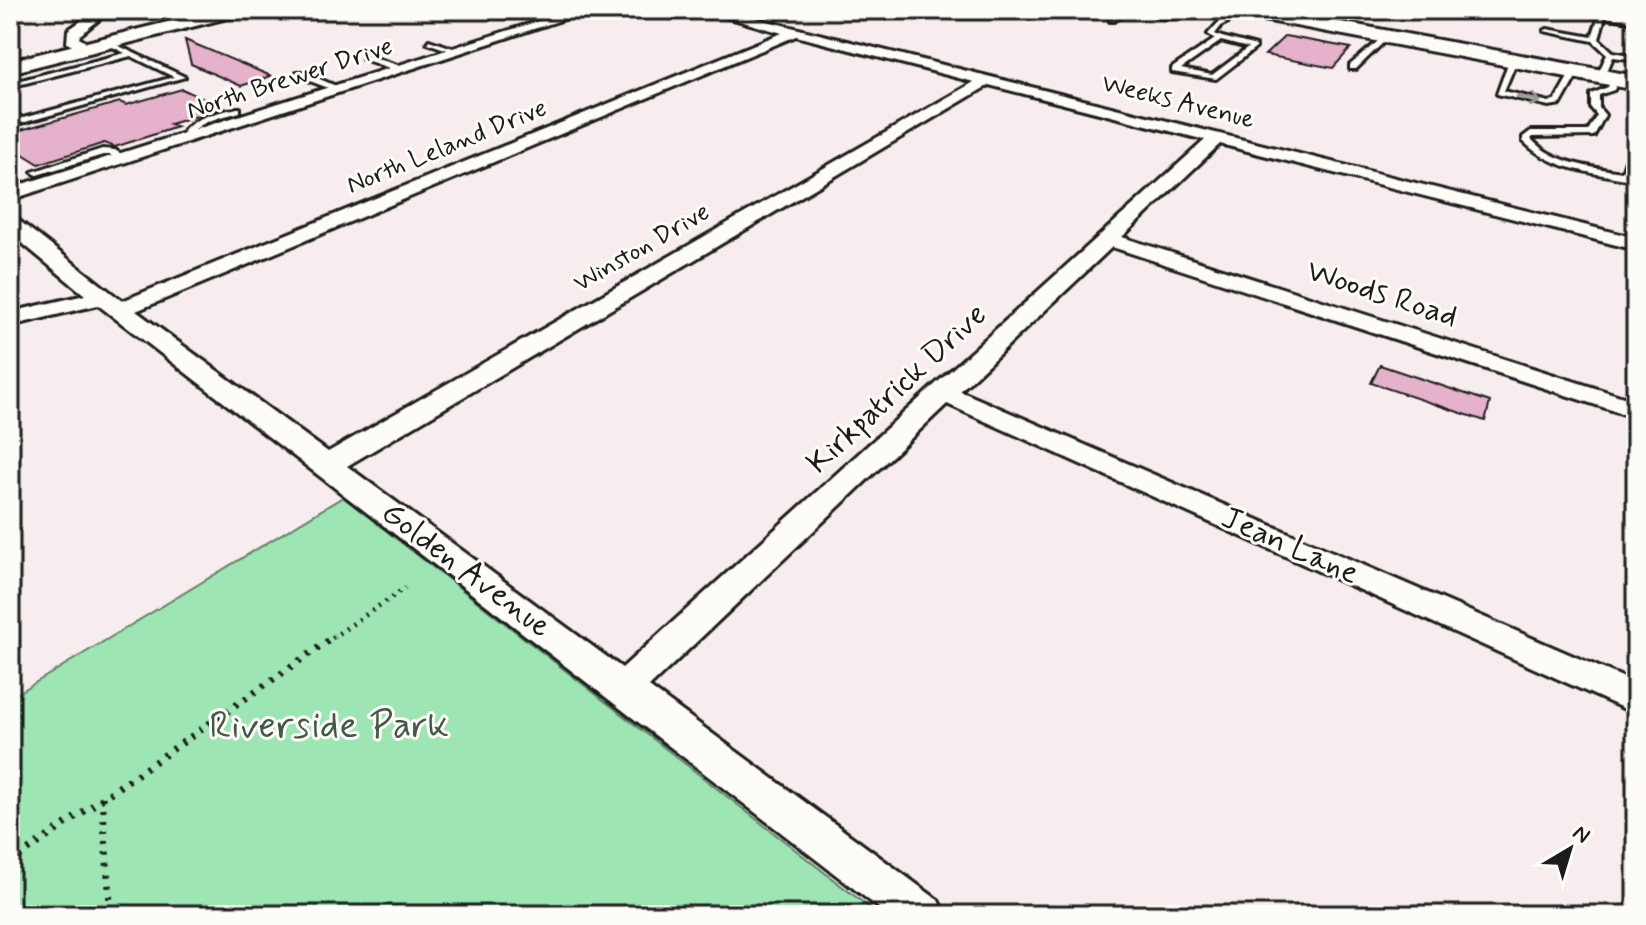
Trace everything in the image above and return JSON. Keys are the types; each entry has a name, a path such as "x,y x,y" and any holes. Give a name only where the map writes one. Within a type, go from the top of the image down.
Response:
{"main road":[{"path":"10,67 237,10"},
{"path":"1245,10 1312,14 1386,37 1617,79"}],"street":[{"path":"86,48 72,40 73,33 105,10"},
{"name":"North Brewer Drive","path":"10,194 586,10"},
{"name":"Weeks Avenue","path":"708,10 1636,244"},
{"path":"1585,10 1636,18"},
{"name":"North Leland Drive","path":"10,319 111,303 795,32"},
{"name":"Winston Drive","path":"326,466 986,81"},
{"name":"Kirkpatrick Drive","path":"624,688 1216,139"},
{"name":"Golden Avenue","path":"10,223 326,466 923,915"},
{"name":"Woods Road","path":"1107,239 1636,410"},
{"name":"Jean Lane","path":"943,393 1636,699"}],"lane":[{"path":"892,10 906,13 913,10"},
{"path":"1112,20 1128,10"},
{"path":"1156,10 1157,15 1168,18 1188,10"},
{"path":"1220,39 1175,70 1213,77 1254,47 1211,34 1220,24 1245,10"},
{"path":"1595,39 1603,13"},
{"path":"1547,31 1595,39 1611,54 1617,79 1611,88 1595,94 1595,108 1601,115 1591,134 1531,134 1526,139 1532,147 1552,158 1631,177 1636,142"},
{"path":"1353,67 1386,37"},
{"path":"10,114 22,121 181,77 106,42"},
{"path":"429,42 457,51"},
{"path":"10,85 131,54"},
{"path":"1611,54 1636,58"},
{"path":"366,57 401,69"},
{"path":"1513,60 1500,92 1549,104 1558,102 1575,72"},
{"path":"300,74 339,89"},
{"path":"185,138 191,127 237,110"},
{"path":"37,172 102,152 112,152 123,158"}],"path":[{"path":"10,863 102,796 405,588"},
{"path":"102,796 111,915"}],"green space":[{"name":"Riverside Park","path":"343,497 879,915 10,915 10,698"}],"building":[{"path":"1285,36 1351,48 1333,68 1265,55"},
{"path":"185,40 271,76 241,86 191,64"},
{"path":"182,89 224,108 170,124 177,127 115,147 104,143 39,164 10,146 10,124 21,130 120,102 126,105"},
{"path":"1380,365 1490,402 1485,421 1371,383"}]}
